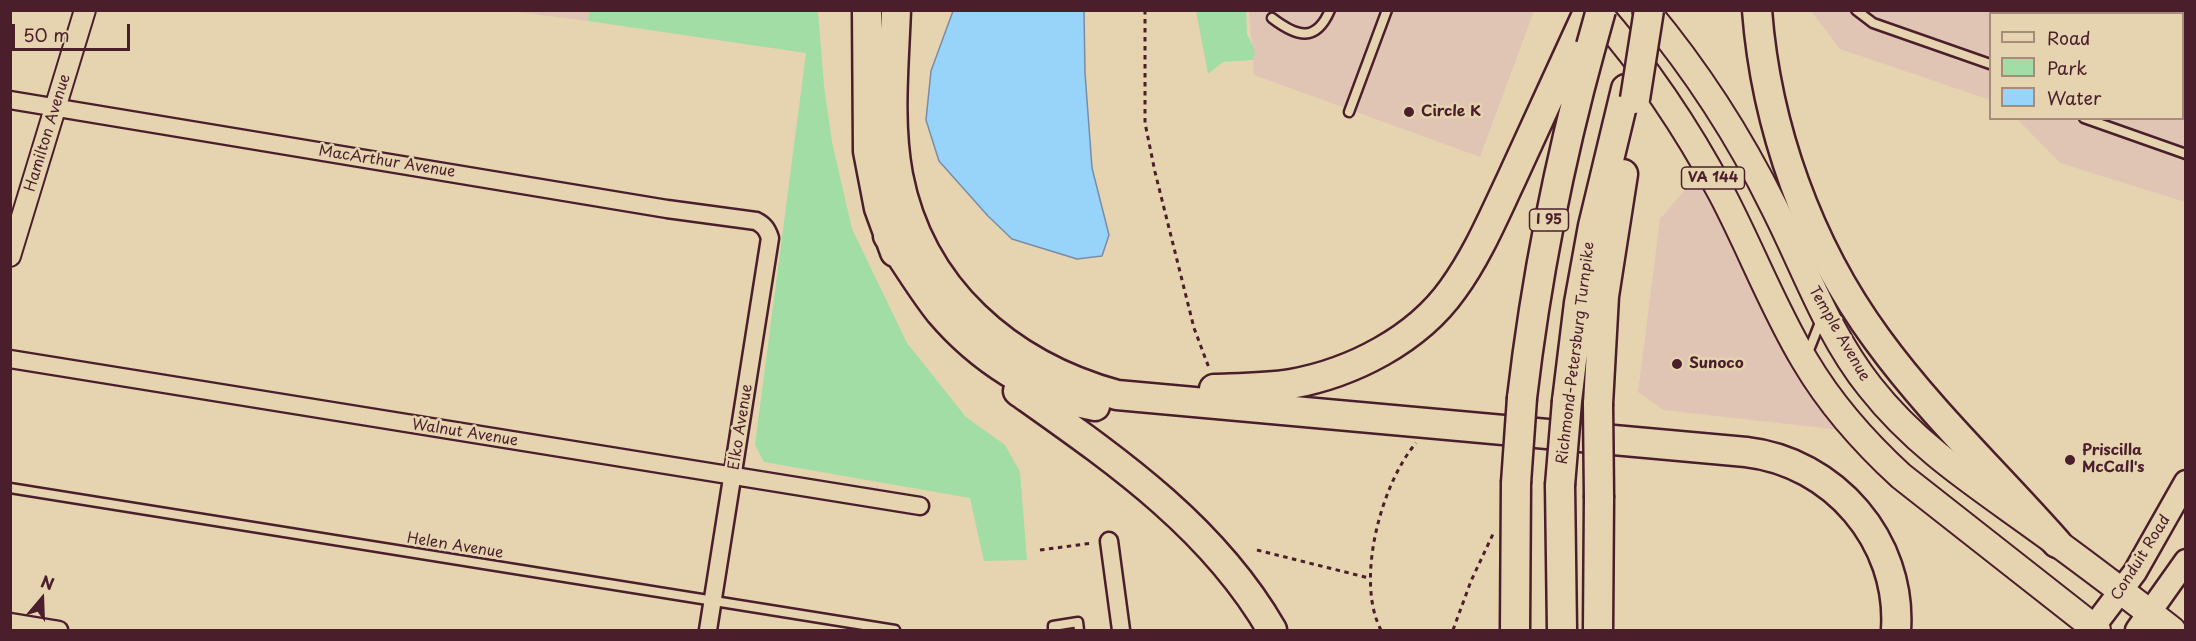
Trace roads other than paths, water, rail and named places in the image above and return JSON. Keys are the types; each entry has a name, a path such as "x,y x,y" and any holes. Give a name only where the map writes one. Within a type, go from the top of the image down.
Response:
{"highway":[{"path":"867,10 868,151 874,189 888,236 908,286 944,332 975,360 1104,451 1188,524 1249,594 1272,630"},
{"path":"896,10 894,145 898,174 914,229 927,256 960,303 1003,342 1046,368 1097,390 1138,398 1767,454 1817,476 1846,499 1859,513 1884,556 1895,595 1896,630"},
{"path":"1046,368 1107,383 1139,387 1218,389 1291,384 1336,372 1379,353 1402,338 1437,308 1452,290 1485,236 1583,44 1589,10"},
{"name":"I 95","path":"1515,630 1516,483 1522,398 1538,275 1583,44 1601,10"},
{"name":"Richmond-Petersburg Turnpike","path":"1562,630 1560,484 1579,303 1593,226 1631,94 1648,10"},
{"path":"1758,20 1776,120 1789,168 1829,263 1870,330 1908,379 2057,543"},
{"path":"1598,630 1598,404 1604,296 1631,94"},
{"path":"888,236 928,297 959,332 983,353 1019,378 1065,398 1117,410 1759,467 1790,476 1810,487 1839,512 1862,544 1870,562 1876,586 1879,630"}],"main road":[{"name":"VA 144","path":"1596,10 1628,47 1689,135 1722,193 1788,331 1805,361 1845,419 1901,476 2094,629"},
{"name":"Temple Avenue","path":"1648,10 1691,66 1734,133 1776,210 1824,313 1869,386 1906,428 1941,460 2122,592 2143,622 2172,630"},
{"name":"Conduit Road","path":"2094,629 2122,592 2148,551 2186,482"},
{"path":"2143,622 2186,561"}],"street":[{"name":"Hamilton Avenue","path":"10,256 85,10"},
{"name":"MacArthur Avenue","path":"10,100 667,209 756,221 763,225"},
{"name":"Elko Avenue","path":"708,630 770,238 768,230 763,225"},
{"name":"Walnut Avenue","path":"10,359 920,506"},
{"path":"1110,541 1121,630"},
{"path":"10,622 59,630"}],"lane":[{"path":"1272,18 1283,26 1309,33 1320,29 1330,10"},
{"path":"1349,112 1387,10"},
{"path":"1856,10 1873,23 1989,64"},
{"path":"2090,120 2186,154"},
{"path":"1805,361 1824,313"},
{"name":"Helen Avenue","path":"10,488 895,630"},
{"path":"1053,630 1053,626 1078,622 1079,630"}],"water":[{"path":"953,11 1084,11 1085,73 1092,168 1109,235 1102,256 1077,259 1012,239 988,216 939,161 926,120 931,71"}],"place":[{"name":"Circle K","path":"1409,112"},
{"name":"Sunoco","path":"1677,364"},
{"name":"Priscilla McCall's","path":"2070,460"}]}
